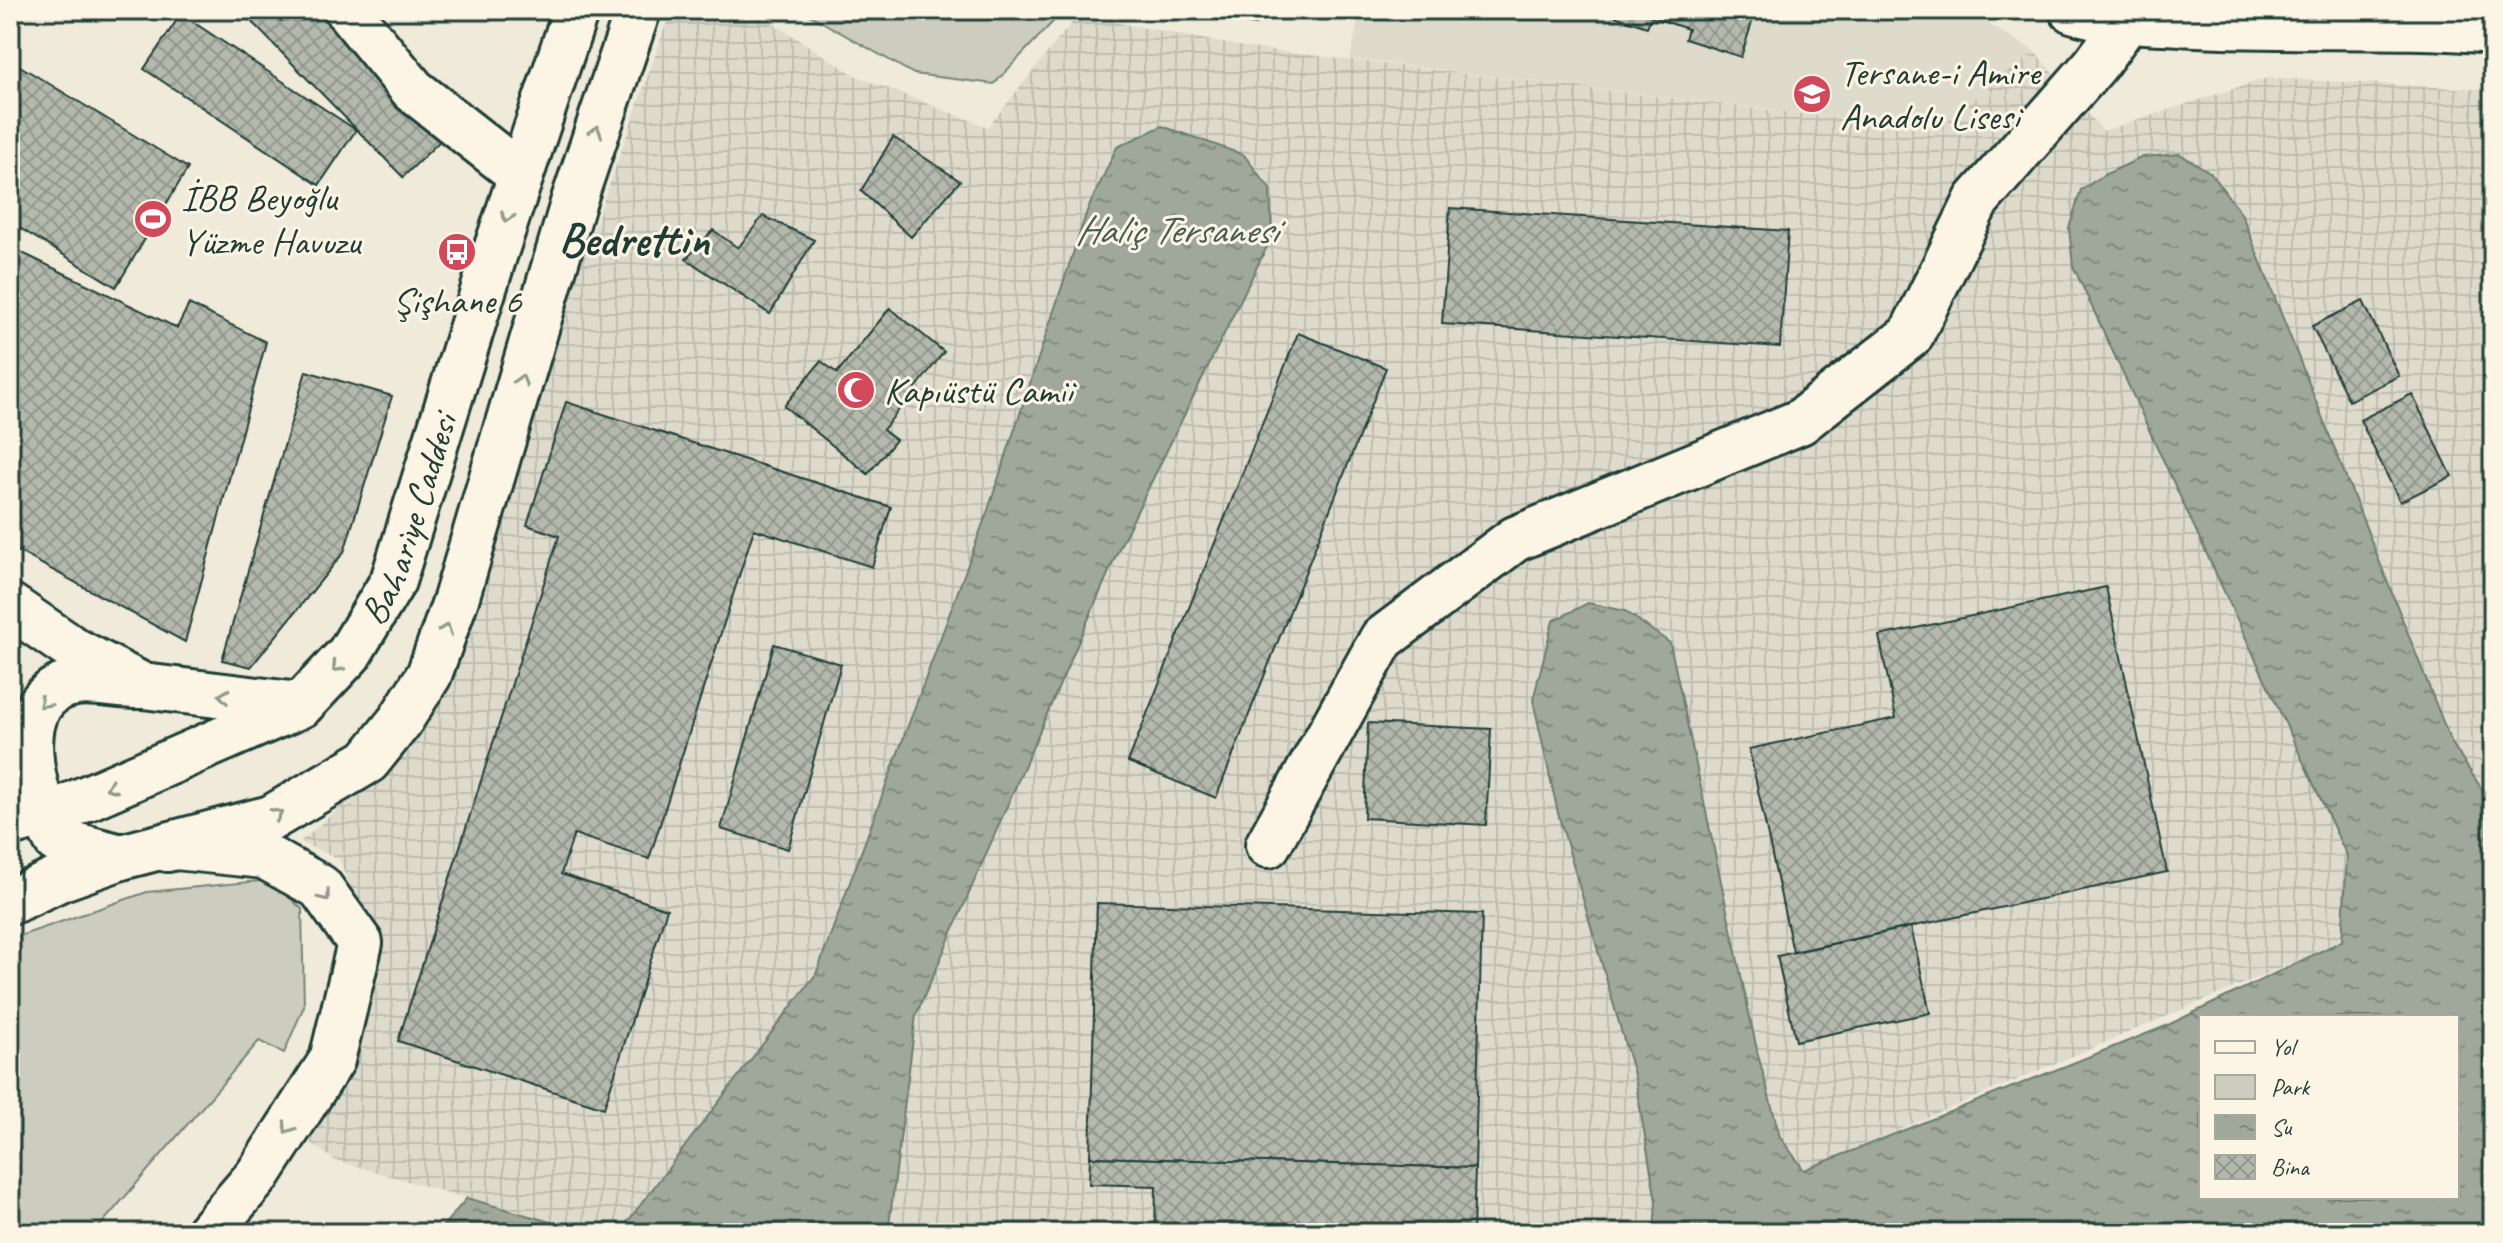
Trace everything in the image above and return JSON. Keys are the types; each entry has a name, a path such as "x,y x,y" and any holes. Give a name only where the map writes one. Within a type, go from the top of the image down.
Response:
{"main road":[{"name":"Bahariye Caddesi","path":"26,820 62,809 301,705 349,654 393,581 576,10"},
{"path":"10,902 59,879 121,857 271,818 368,761 400,721 429,675 456,599 574,200 638,10"},
{"path":"2072,10 2128,20 2226,26 2486,31"},
{"path":"360,13 413,90 521,175"},
{"path":"1268,845 1382,639 1515,539 1800,422 1911,335 1977,200 2095,65 2128,20"},
{"path":"10,606 74,650 143,686"},
{"path":"208,1233 258,1175 332,1060 360,943 320,887 264,856 176,847 121,857 56,840 26,820 28,731 37,708 58,689 74,683 143,686 301,705"}],"shaded area":[{"path":"671,10 752,10 858,77 988,127 1078,15 1243,47 1936,130 2034,51 2103,131 2267,78 2493,90 2493,806 2451,742 2320,797 2347,856 2342,942 1804,1170 1780,1137 1758,1055 1635,1078 1656,1201 1654,1233 888,1233 915,1015 816,974 619,1233 589,1233 334,1160 298,1134 371,943 339,859 300,842 363,787 438,670"},
{"name":"Tersane-i Amire Anadolu Lisesi","path":"1361,10 1965,10 2034,51 1937,130 1350,59"}],"green space":[{"path":"801,10 1064,10 994,84 914,74"},
{"path":"1159,10 1259,10 1256,25"},
{"path":"270,880 302,909 304,1006 284,1053 259,1041 94,1233 10,1233 11,939 147,892"}],"water":[{"name":"Haliç Tersanesi","path":"1162,126 1244,155 1270,189 1272,236 1121,544 916,1015 888,1233 619,1233 816,974 988,510 1087,211 1117,147"},
{"path":"2180,154 2211,173 2242,215 2451,742 2493,806 2493,1233 1654,1233 1656,1201 1635,1078 1558,813 1533,700 1553,621 1588,603 1625,611 1670,643 1758,1055 1780,1137 1804,1170 2166,1026 2342,941 2347,856 2073,266 2069,228 2081,190 2104,175 2143,157"},
{"path":"467,1198 589,1233 437,1233"}],"building":[{"path":"258,10 322,10 445,136 403,177 249,19"},
{"path":"1602,10 1756,10 1741,57 1685,39 1688,29 1651,17 1647,27"},
{"path":"181,14 356,130 319,185 144,69"},
{"path":"10,60 188,168 116,287 10,222"},
{"path":"893,137 960,181 911,237 861,191"},
{"path":"1450,208 1788,231 1780,347 1442,324"},
{"path":"763,216 814,240 770,314 686,259 713,230 738,248"},
{"path":"10,247 177,328 189,304 266,342 185,642 10,547"},
{"path":"2363,301 2399,376 2349,401 2312,326"},
{"name":"Kapıüstü Camii","path":"890,308 944,352 883,430 896,440 868,474 784,406 821,361 837,373"},
{"path":"1298,333 1386,368 1216,798 1128,762"},
{"path":"306,371 392,396 344,552 251,667 222,660"},
{"path":"2412,394 2452,476 2400,502 2360,420"},
{"path":"566,402 891,507 872,567 754,529 649,859 574,834 561,874 667,909 604,1108 398,1041 559,536 527,525"},
{"path":"2106,587 2167,872 1793,952 1749,749 1896,718 1879,636"},
{"path":"774,644 841,664 788,849 721,829"},
{"path":"1368,723 1491,729 1486,825 1364,818"},
{"path":"1097,903 1482,914 1475,1168 1090,1157"},
{"path":"1911,927 1930,1013 1796,1041 1777,956"},
{"path":"1090,1157 1475,1168 1473,1233 1155,1233 1156,1186 1089,1184"}],"place":[{"name":"Tersane-i Amire Anadolu Lisesi","path":"1812,94"},
{"name":"İBB Beyoğlu Yüzme Havuzu","path":"153,219"},
{"name":"Şişhane 6","path":"457,252"},
{"name":"Kapıüstü Camii","path":"856,390"}],"district":[{"name":"Bedrettin","path":"634,240"}]}
